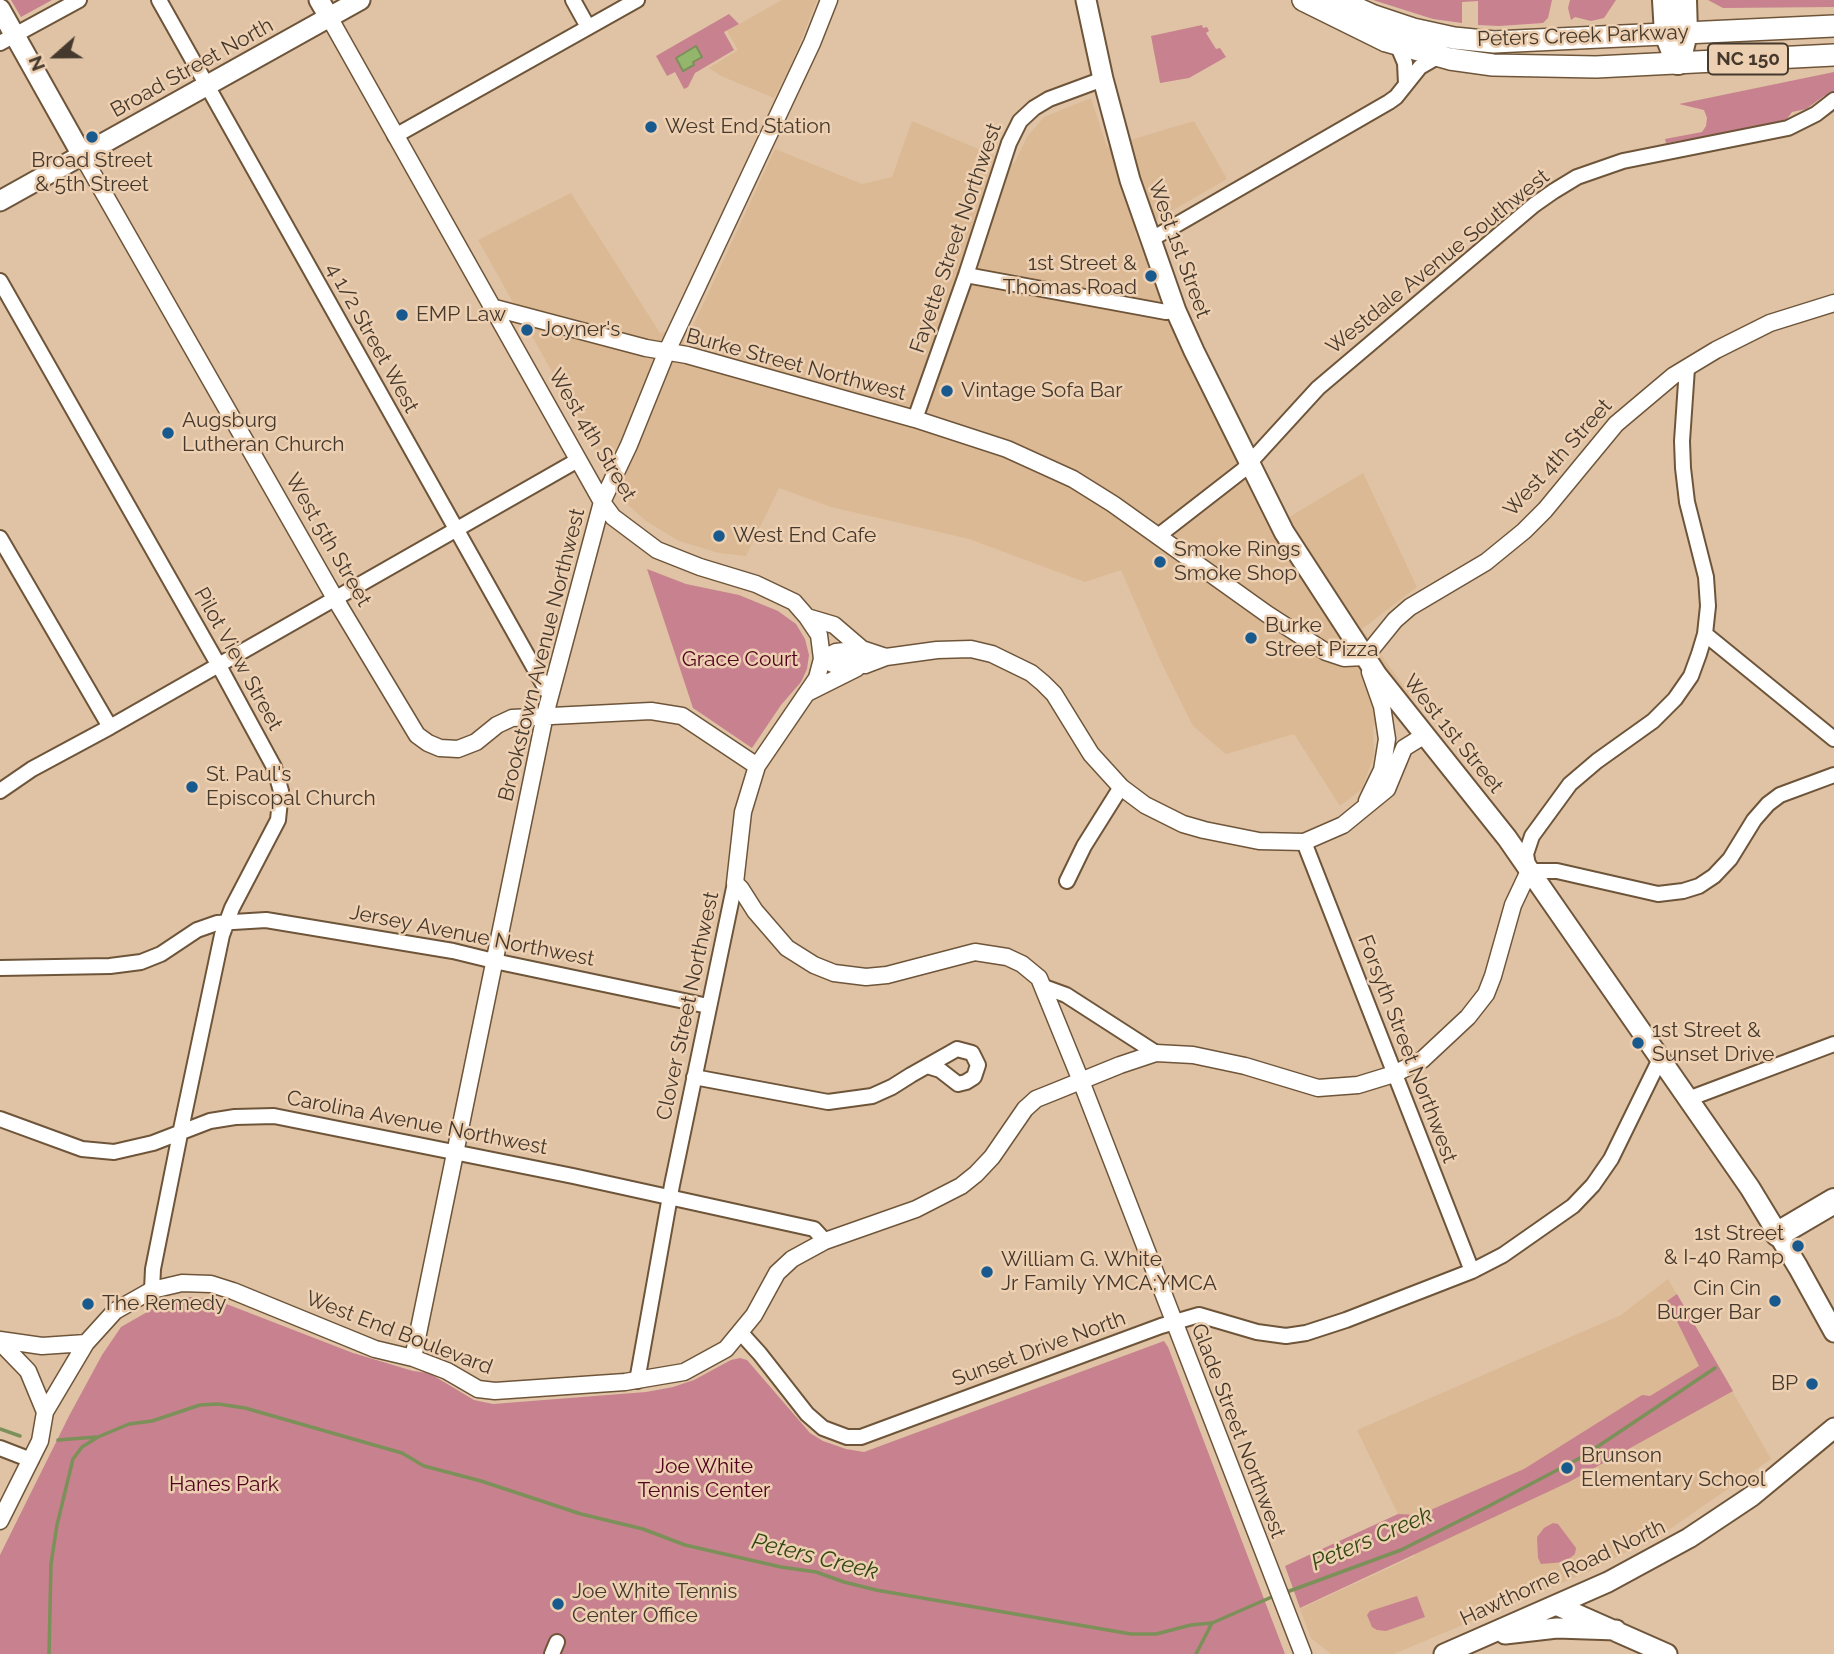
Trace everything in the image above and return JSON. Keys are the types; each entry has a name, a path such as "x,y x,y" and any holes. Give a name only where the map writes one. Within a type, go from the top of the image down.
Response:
{"highway":[{"path":"1665,0 1676,34 1678,62"},
{"path":"1676,34 1684,0"},
{"path":"1778,1234 1834,1201"}],"main road":[{"name":"West 4th Street","path":"319,0 329,18"},
{"name":"Broad Street North","path":"0,201 360,0"},
{"name":"West 1st Street","path":"1086,0 1103,79 1130,180 1176,311 1249,464 1293,547 1365,657 1507,838 1750,1188 1834,1332"},
{"name":"Peters Creek Parkway","path":"1303,0 1348,24 1397,44 1472,62 1513,66 1597,66 1834,55"},
{"name":"Peters Creek Parkway","path":"1338,0 1403,26 1464,39 1513,41 1834,26"},
{"name":"West 5th Street","path":"0,9 7,39 82,155"},
{"name":"Hawthorne Road North","path":"1444,1654 1649,1561 1710,1525 1771,1482 1834,1428"},
{"path":"1556,1605 1667,1654"},
{"path":"1483,1637 1557,1628 1616,1630"}],"street":[{"path":"7,39 79,0"},
{"name":"4 1/2 Street West","path":"159,0 550,696"},
{"path":"573,0 589,27"},
{"path":"395,136 637,0"},
{"name":"Brookstown Avenue Northwest","path":"413,1358 545,715 602,502 667,351 829,0"},
{"name":"West 4th Street","path":"329,18 579,463 613,517 657,550 775,592 793,603 819,635 822,659"},
{"path":"1397,44 1405,63 1406,84"},
{"path":"1150,240 1389,102 1420,68 1439,56"},
{"name":"Fayette Street Northwest","path":"915,419 1009,143 1020,121 1049,99 1103,79"},
{"name":"Westdale Avenue Southwest","path":"1158,536 1249,464 1318,388 1524,213 1554,191 1577,177 1623,161 1781,131 1801,123 1834,100"},
{"name":"West 5th Street","path":"82,155 335,598 417,735 440,748 458,749 476,742 497,725 512,718 651,711 682,716 757,766"},
{"path":"966,275 1166,312 1176,311"},
{"name":"Pilot View Street","path":"0,281 218,664 274,767 281,791 278,820 226,921 180,1134 153,1269 152,1290"},
{"name":"West 4th Street","path":"1365,657 1395,620 1410,607 1486,562 1524,531 1545,510 1616,424 1673,376 1716,350 1770,323 1834,303"},
{"name":"Burke Street Northwest","path":"491,307 646,348 708,360 915,419 1003,448 1037,462 1095,493 1267,614 1326,652 1344,659 1365,657"},
{"path":"1687,368 1682,440 1683,468 1687,502 1706,578 1708,606 1705,634 1691,676 1675,699 1653,721 1570,784 1549,812 1528,845 1526,854 1529,871 1557,871 1658,894 1699,886 1714,876 1730,859 1754,820 1768,804 1780,795 1834,775"},
{"path":"0,792 32,769 579,463 597,470 619,466"},
{"path":"0,538 110,727"},
{"path":"807,617 834,625 863,657"},
{"path":"1705,634 1834,739"},
{"path":"822,659 836,652 863,657 887,657 937,650 971,649 1012,662 1037,678 1054,694 1091,754 1121,787 1159,813 1203,830 1259,841 1304,842 1343,825 1387,789 1404,748 1425,735"},
{"path":"809,692 863,657"},
{"path":"1363,809 1382,770 1387,739 1382,706 1365,657"},
{"name":"Clover Street Northwest","path":"637,1381 670,1197 735,883 743,812 757,766 809,692 817,678 822,659"},
{"path":"1067,881 1084,846 1121,787"},
{"name":"Forsyth Street Northwest","path":"1304,842 1472,1271"},
{"name":"West End Boulevard","path":"0,1521 40,1441 45,1412 86,1343 115,1311 152,1290 182,1283 211,1284 363,1345 413,1358 447,1371 474,1387 495,1391 637,1381 684,1372 726,1349 754,1315 777,1273 792,1259 825,1241 916,1209 961,1186 992,1157 1025,1109 1036,1099 1156,1053 1193,1055 1245,1066 1318,1088 1358,1085 1394,1074 1422,1059 1468,1017 1486,994 1513,905 1529,871"},
{"name":"Glade Street Northwest","path":"735,883 787,948 814,965 834,973 866,977 887,975 975,952 991,953 1022,964 1038,978 1082,1082 1302,1653"},
{"name":"Jersey Avenue Northwest","path":"0,968 110,966 141,962 160,954 197,930 226,921 266,920 453,951 708,1006"},
{"name":"Glade Street Northwest","path":"1044,987 1066,995 1156,1053"},
{"path":"1688,1099 1834,1044"},
{"name":"Sunset Drive North","path":"741,1333 807,1414 822,1428 846,1437 861,1437 1174,1321 1199,1315 1257,1332 1286,1336 1306,1333 1472,1271 1503,1255 1564,1213 1593,1185 1611,1159 1660,1059"},
{"path":"694,1077 828,1102 872,1096 927,1066"},
{"name":"Carolina Avenue Northwest","path":"0,1119 82,1149 114,1152 153,1143 210,1121 274,1116 457,1152 814,1229 825,1241"},
{"path":"0,1341 42,1346 86,1343"},
{"path":"0,1341 28,1371 45,1412"},
{"path":"0,1448 31,1460"}],"shaded area":[{"path":"782,0 817,0 792,63 774,98 721,76 709,68 738,50 727,31"},
{"path":"696,46 702,57 683,71 676,58"},
{"path":"1091,98 1107,147 1194,121 1227,179 1135,232 1170,322 1269,529 1363,473 1417,587 1362,629 1411,696 1393,714 1373,726 1374,755 1362,789 1340,806 1294,734 1226,754 1193,726 1161,662 1121,570 1085,582 969,539 831,507 779,488 746,556 719,553 679,541 646,521 627,504 619,491 478,240 571,193 660,333 693,326 775,149 862,184 892,177 912,121 1014,164 1027,137 1044,117"},
{"name":"Brunson Elementary School","path":"1668,1279 1771,1459 1670,1529 1592,1570 1394,1654 1331,1654 1311,1638 1300,1609 1415,1556 1398,1514 1357,1430 1621,1315"}],"green space":[{"path":"11,0 52,0 21,17"},
{"path":"1373,0 1552,0 1548,18 1543,23 1499,26 1478,25 1478,1 1462,2 1462,23 1433,19"},
{"path":"1570,0 1616,0 1604,18 1591,21 1575,17 1571,20 1568,8"},
{"path":"1708,0 1834,0 1834,7 1723,8"},
{"path":"729,14 739,24 724,32 734,50 695,73 688,87 684,89 675,72 667,76 656,56"},
{"path":"1202,25 1203,28 1207,27 1209,31 1206,33 1216,49 1220,48 1226,57 1189,78 1160,83 1151,36"},
{"path":"1834,72 1834,93 1824,96 1806,109 1792,112 1786,120 1776,125 1666,143 1665,139 1702,132 1706,126 1704,110 1679,104"},
{"name":"Grace Court","path":"647,569 686,584 739,595 778,611 796,624 805,639 809,655 801,682 781,705 752,748 693,708"},
{"path":"1677,1294 1733,1391 1569,1482 1300,1608 1285,1566 1398,1514 1419,1515 1524,1469 1642,1395 1650,1396 1699,1366 1667,1301"},
{"name":"Hanes Park","path":"190,1297 216,1300 353,1353 413,1371 429,1373 474,1400 493,1404 646,1392 673,1387 740,1358 747,1360 810,1433 823,1441 864,1452 1164,1341 1285,1654 0,1654 0,1555 69,1416 102,1355 121,1327 168,1300"},
{"path":"1553,1523 1558,1524 1576,1548 1575,1554 1565,1562 1541,1564 1537,1537 1544,1528"},
{"path":"1417,1596 1425,1617 1386,1631 1372,1627 1367,1615 1370,1611"}],"waterway":[{"name":"Peters Creek","path":"1284,1593 1401,1550 1487,1507 1582,1457 1715,1368"},
{"name":"Peters Creek","path":"49,1654 51,1564 57,1525 73,1459 82,1447 129,1424 152,1421 200,1405 218,1404 245,1408 402,1453 424,1466 481,1481 581,1514 643,1529 685,1545 781,1567 816,1572 876,1590 1131,1634 1156,1634 1212,1623 1274,1596"},
{"path":"0,1429 20,1436"},
{"path":"58,1440 96,1437"},
{"path":"1196,1654 1212,1623"}],"place":[{"name":"West End Station","path":"651,127"},
{"name":"Broad Street & 5th Street","path":"92,137"},
{"name":"1st Street & Thomas Road","path":"1151,276"},
{"name":"EMP Law","path":"402,315"},
{"name":"Joyner's","path":"527,330"},
{"name":"Vintage Sofa Bar","path":"947,391"},
{"name":"Augsburg Lutheran Church","path":"168,433"},
{"name":"West End Cafe","path":"719,536"},
{"name":"Smoke Rings Smoke Shop","path":"1160,562"},
{"name":"Burke Street Pizza","path":"1251,638"},
{"name":"St. Paul's Episcopal Church","path":"192,787"},
{"name":"1st Street & Sunset Drive","path":"1638,1043"},
{"name":"1st Street & I-40 Ramp","path":"1798,1246"},
{"name":"William G. White Jr Family YMCA;YMCA","path":"987,1272"},
{"name":"Cin Cin Burger Bar","path":"1775,1301"},
{"name":"The Remedy","path":"88,1304"},
{"name":"BP","path":"1812,1384"},
{"name":"Brunson Elementary School","path":"1567,1468"},
{"name":"Joe White Tennis Center Office","path":"558,1604"}],"park label":[{"name":"Joe White Tennis Center","path":"704,1479"}]}
